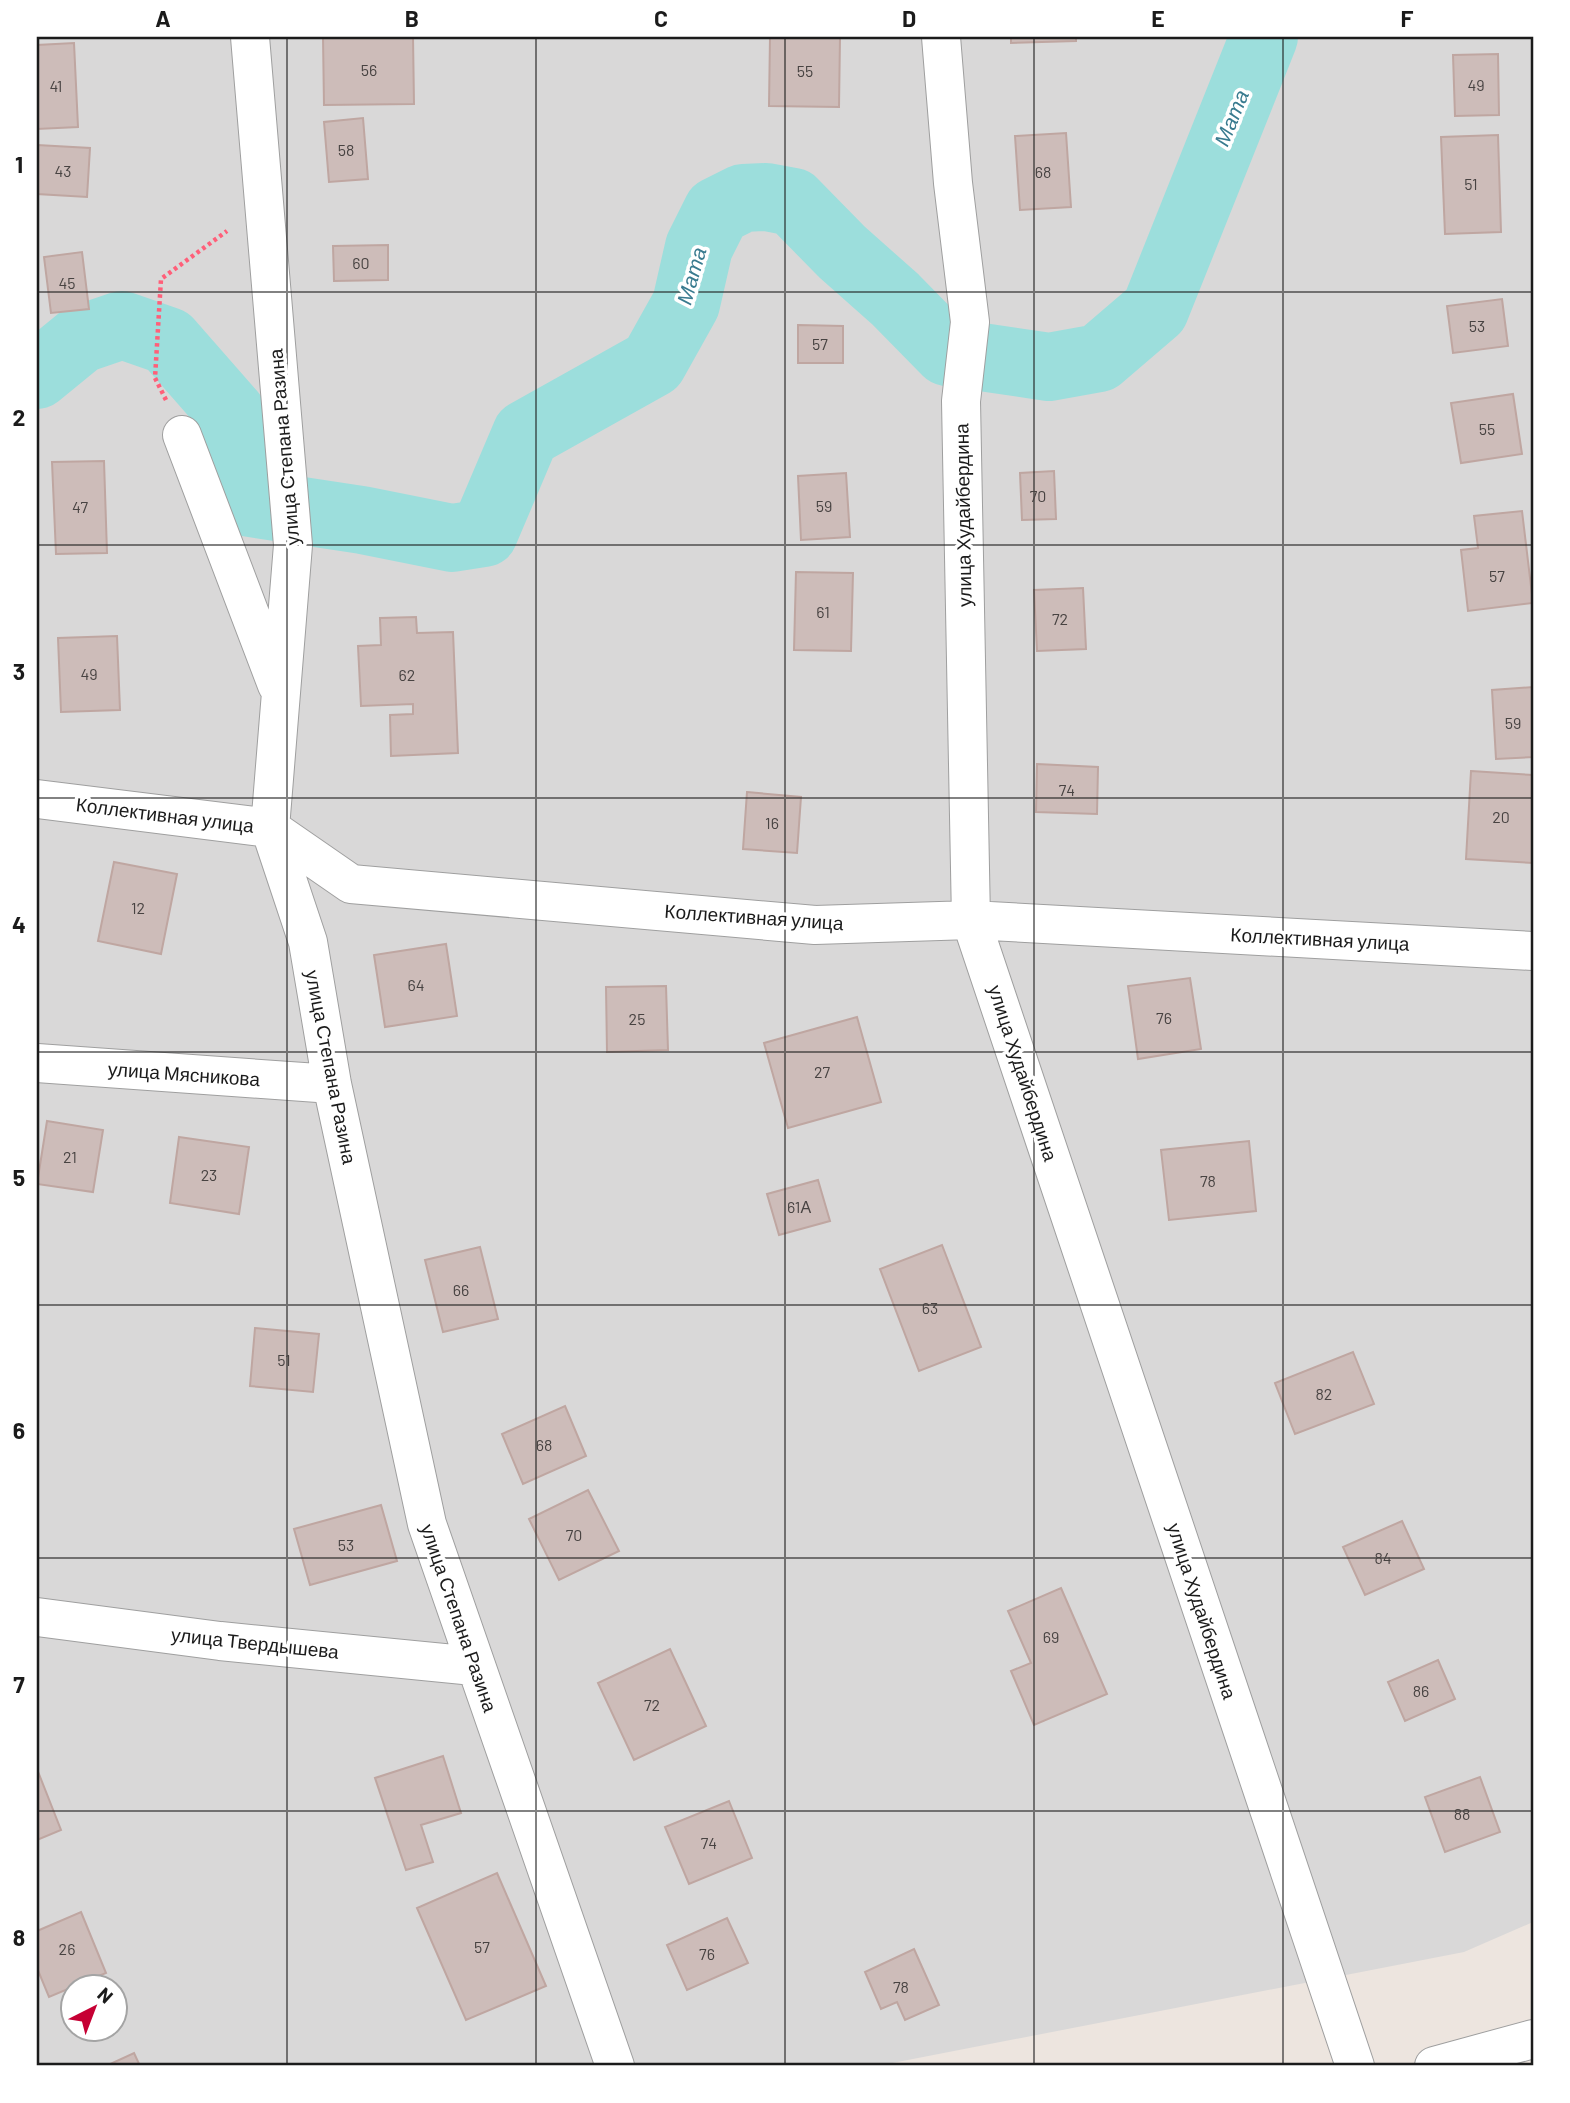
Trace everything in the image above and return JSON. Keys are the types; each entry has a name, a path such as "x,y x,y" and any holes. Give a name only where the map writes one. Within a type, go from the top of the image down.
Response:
{"street":[{"name":"улица Степана Разина","path":"250,37 293,545 270,828 308,942 332,1084 426,1524 615,2066"},
{"name":"улица Худайбердина","path":"941,37 953,183 970,322 961,401 971,919 1354,2066"},
{"path":"182,435 281,694"},
{"name":"Коллективная улица","path":"37,799 270,828 351,884 815,925 971,919 1533,951"},
{"name":"улица Мясникова","path":"37,1063 332,1084"},
{"name":"улица Твердышева","path":"37,1617 220,1641 474,1666"},
{"path":"1434,2066 1533,2039"}],"path":[{"path":"155,378 161,279 264,204"}],"shaded area":[{"path":"37,37 1533,37 1533,1922 1464,1952 877,2066 37,2066"}],"building":[{"path":"323,37 413,37 414,104 324,105"},
{"path":"770,37 840,37 839,107 769,106"},
{"path":"1011,37 1076,37 1076,41 1011,43"},
{"path":"74,43 78,127 37,129 37,45"},
{"path":"1498,54 1499,115 1455,116 1453,55"},
{"path":"363,118 368,179 329,182 324,122"},
{"path":"1066,133 1071,207 1020,210 1015,136"},
{"path":"1498,135 1501,232 1445,234 1441,137"},
{"path":"37,145 90,148 87,197 37,194"},
{"path":"388,245 388,280 334,281 333,246"},
{"path":"82,252 89,309 51,313 44,257"},
{"path":"1502,299 1508,346 1453,353 1447,306"},
{"path":"798,325 843,326 843,363 798,363"},
{"path":"1513,394 1522,454 1461,463 1451,403"},
{"path":"104,461 107,553 56,554 52,462"},
{"path":"1054,471 1056,519 1022,520 1020,473"},
{"path":"846,473 850,537 801,540 798,476"},
{"path":"1522,511 1533,603 1468,611 1461,550 1478,548 1474,516"},
{"path":"796,572 853,573 851,651 794,650"},
{"path":"1083,588 1086,649 1037,651 1034,590"},
{"path":"416,617 417,633 453,632 458,753 391,756 390,715 413,714 413,704 361,706 358,646 381,645 380,618"},
{"path":"117,636 120,710 61,712 58,638"},
{"path":"1533,687 1533,757 1496,759 1492,690"},
{"path":"1037,764 1098,767 1097,814 1036,812"},
{"path":"1471,771 1533,775 1533,863 1466,859"},
{"path":"747,792 801,797 797,853 743,849"},
{"path":"114,862 177,874 161,954 98,941"},
{"path":"446,944 457,1016 385,1027 374,955"},
{"path":"1190,978 1201,1049 1138,1059 1128,986"},
{"path":"666,986 668,1050 607,1052 606,987"},
{"path":"857,1017 881,1102 788,1128 764,1043"},
{"path":"47,1121 103,1130 93,1192 37,1184"},
{"path":"179,1137 249,1147 239,1214 170,1203"},
{"path":"1249,1141 1256,1211 1169,1220 1161,1150"},
{"path":"818,1180 830,1221 779,1235 767,1194"},
{"path":"942,1245 981,1347 919,1371 880,1269"},
{"path":"480,1247 498,1319 443,1332 425,1260"},
{"path":"255,1328 319,1334 313,1392 250,1386"},
{"path":"1353,1352 1374,1404 1295,1434 1275,1383"},
{"path":"565,1406 586,1456 523,1484 502,1434"},
{"path":"588,1490 619,1551 559,1580 529,1519"},
{"path":"381,1505 397,1561 310,1585 294,1529"},
{"path":"1402,1521 1424,1569 1365,1595 1343,1547"},
{"path":"1061,1588 1107,1694 1034,1725 1011,1671 1031,1663 1008,1611"},
{"path":"670,1649 706,1726 634,1760 598,1683"},
{"path":"1438,1660 1455,1699 1405,1721 1388,1682"},
{"path":"443,1756 461,1813 421,1825 433,1862 406,1870 375,1778"},
{"path":"37,1769 61,1830 37,1840"},
{"path":"1480,1777 1500,1832 1445,1852 1425,1797"},
{"path":"729,1801 752,1858 689,1884 665,1827"},
{"path":"497,1873 546,1986 466,2020 417,1908"},
{"path":"81,1912 106,1973 60,1974 60,1992 49,1997 37,1968 37,1931"},
{"path":"727,1918 748,1963 687,1990 667,1945"},
{"path":"914,1949 939,2005 905,2020 897,2002 881,2009 865,1972"},
{"path":"134,2053 140,2066 106,2066"}],"waterway":[{"name":"Мата","path":"37,375 81,339 122,325 168,341 232,414 238,439 232,463 250,503 362,520 452,538 484,533 526,434 653,363 686,304 699,247 717,211 743,198 766,197 793,202 947,352 1049,367 1099,358 1155,310 1264,37"}]}
